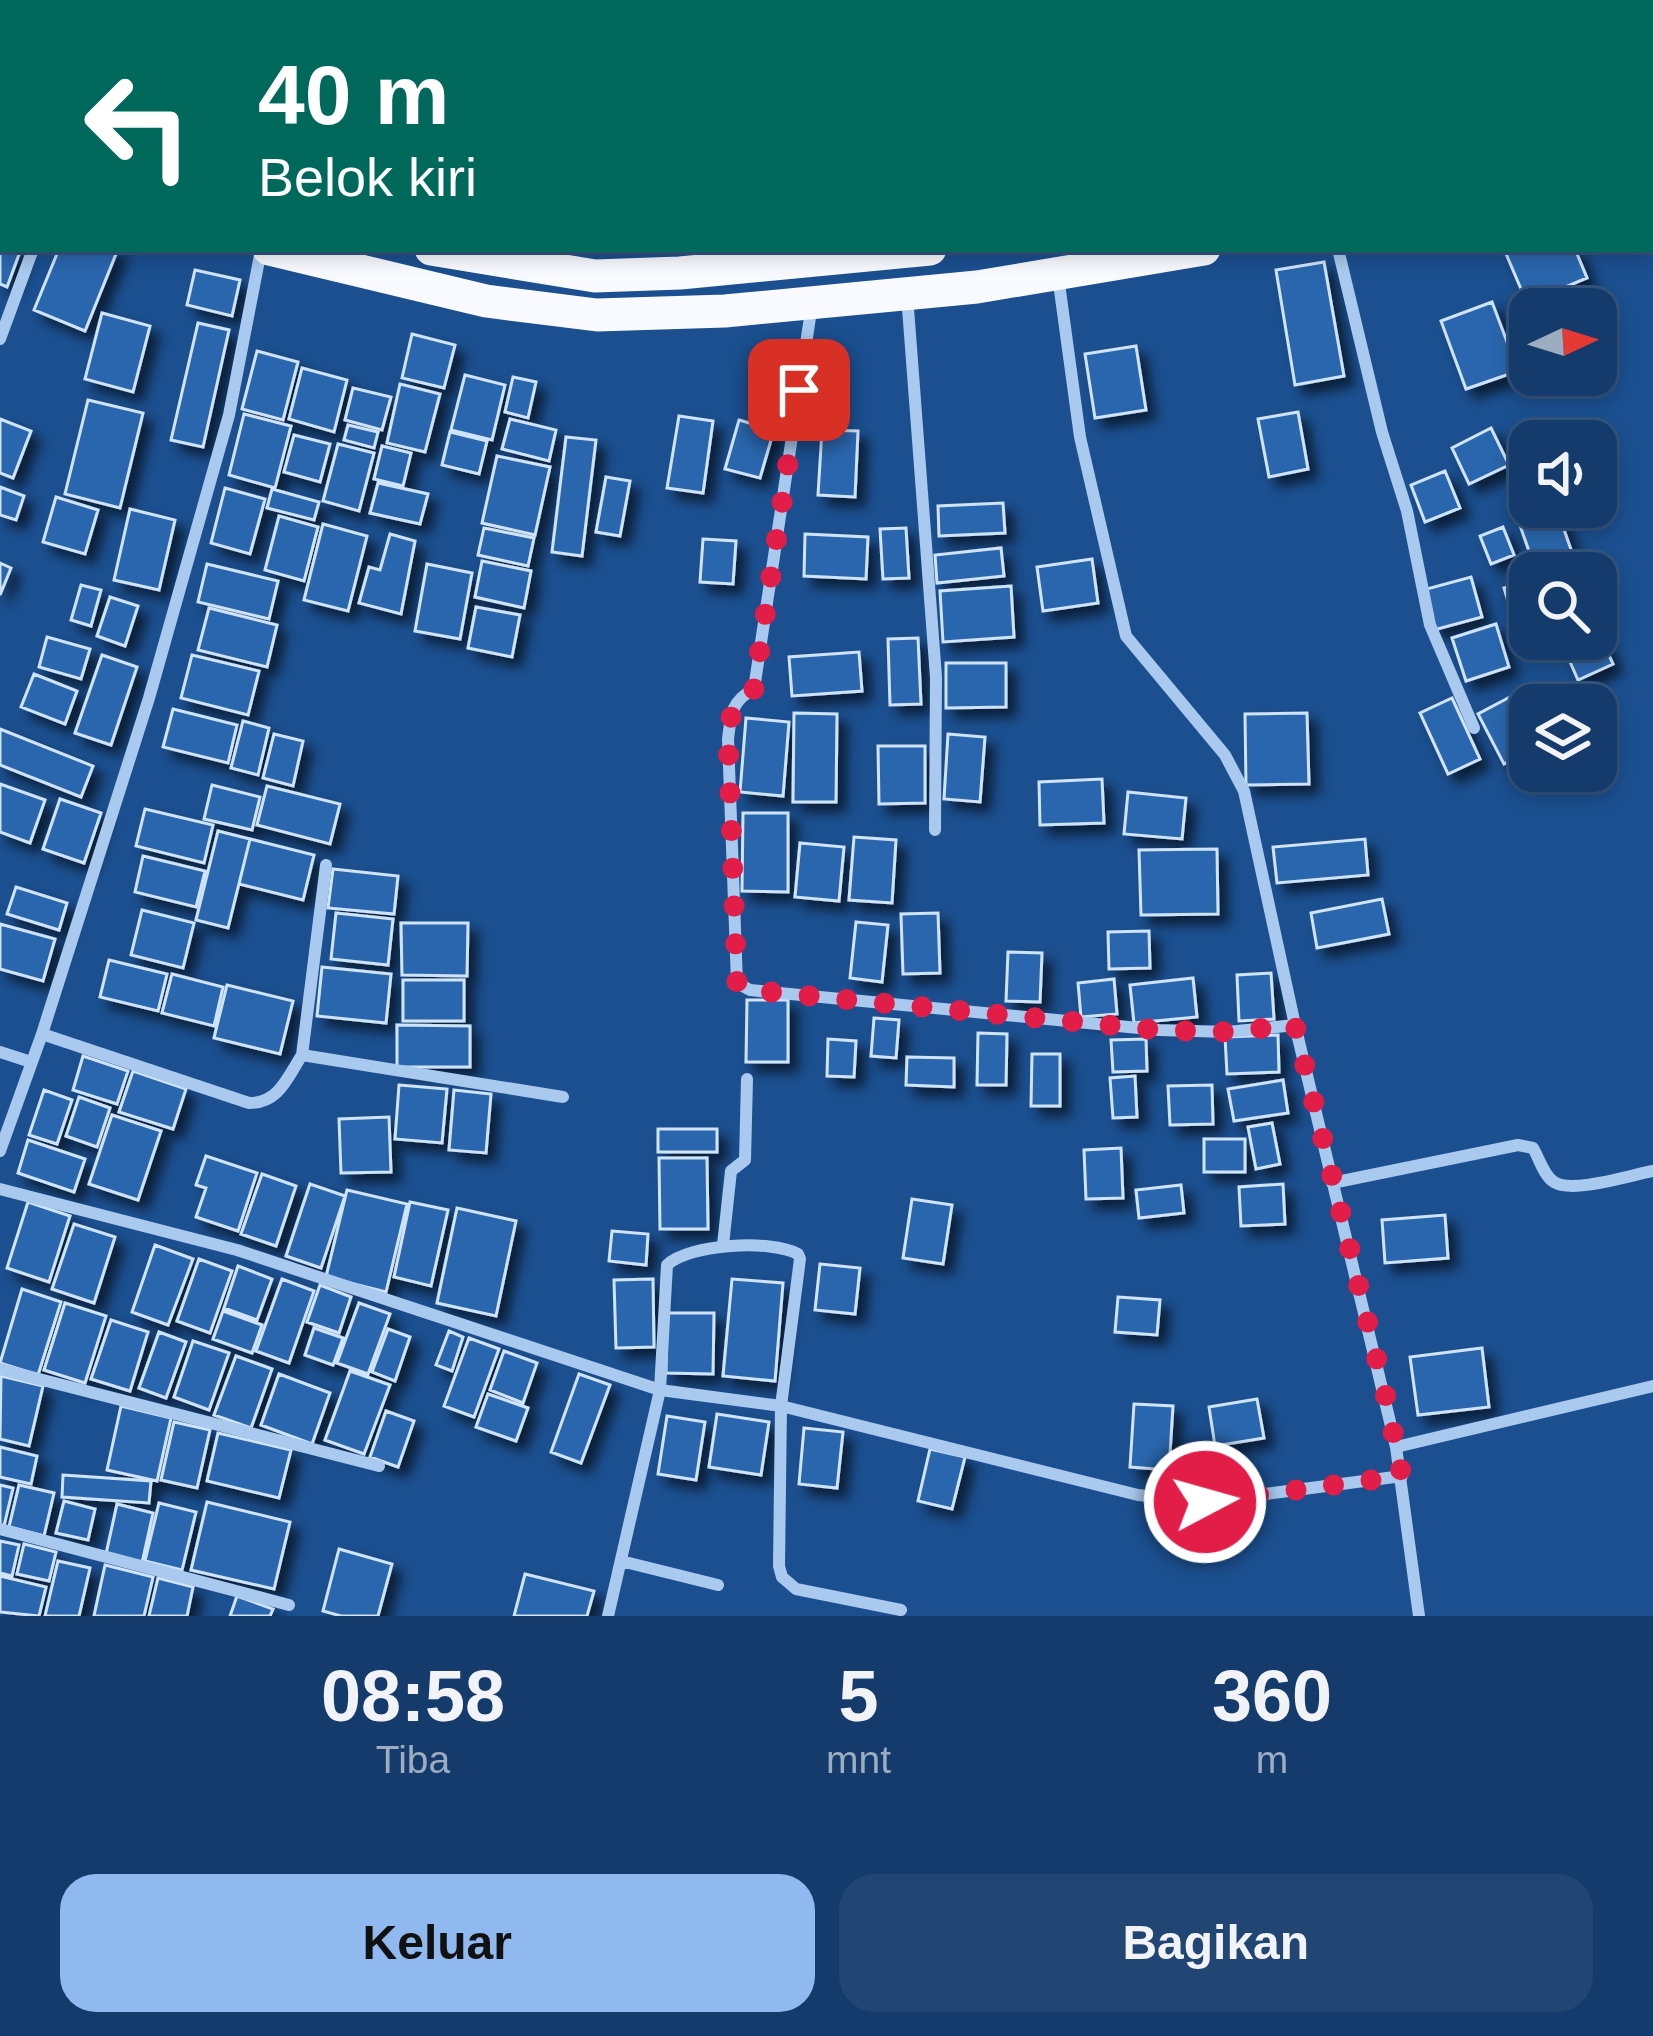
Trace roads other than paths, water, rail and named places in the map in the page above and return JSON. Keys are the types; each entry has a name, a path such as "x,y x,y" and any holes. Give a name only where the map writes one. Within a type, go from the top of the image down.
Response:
{"highway":[{"path":"278,252 486,301 597,315 724,311 907,294 1186,252"},
{"path":"449,252 595,276 872,252"}],"street":[{"path":"0,339 32,252"},
{"path":"0,1151 149,698 223,436 264,252"},
{"path":"1339,252 1382,432 1407,511 1430,625 1474,728"},
{"path":"1058,274 1080,437 1126,636 1225,755 1244,791 1396,1447 1419,1616"},
{"path":"907,294 936,677 935,830"},
{"path":"813,302 754,689 731,709 728,739 737,983 750,990 1159,1030 1228,1032 1295,1025"},
{"path":"42,1034 249,1103 278,1094 302,1055 326,865"},
{"path":"0,1052 31,1062"},
{"path":"302,1055 563,1097"},
{"path":"723,1244 731,1171 745,1160 747,1079"},
{"path":"1332,1183 1518,1145 1533,1148 1550,1180 1560,1186 1653,1171"},
{"path":"0,1189 237,1250 660,1390 781,1406 1138,1495 1205,1502 1402,1476"},
{"path":"608,1616 660,1390 668,1265 685,1252 711,1251 723,1244 782,1247 800,1259 781,1406 782,1577 796,1589 901,1610"},
{"path":"0,1370 379,1466"},
{"path":"1396,1447 1653,1386"},
{"path":"0,1529 289,1605"},
{"path":"621,1561 718,1585"}]}
